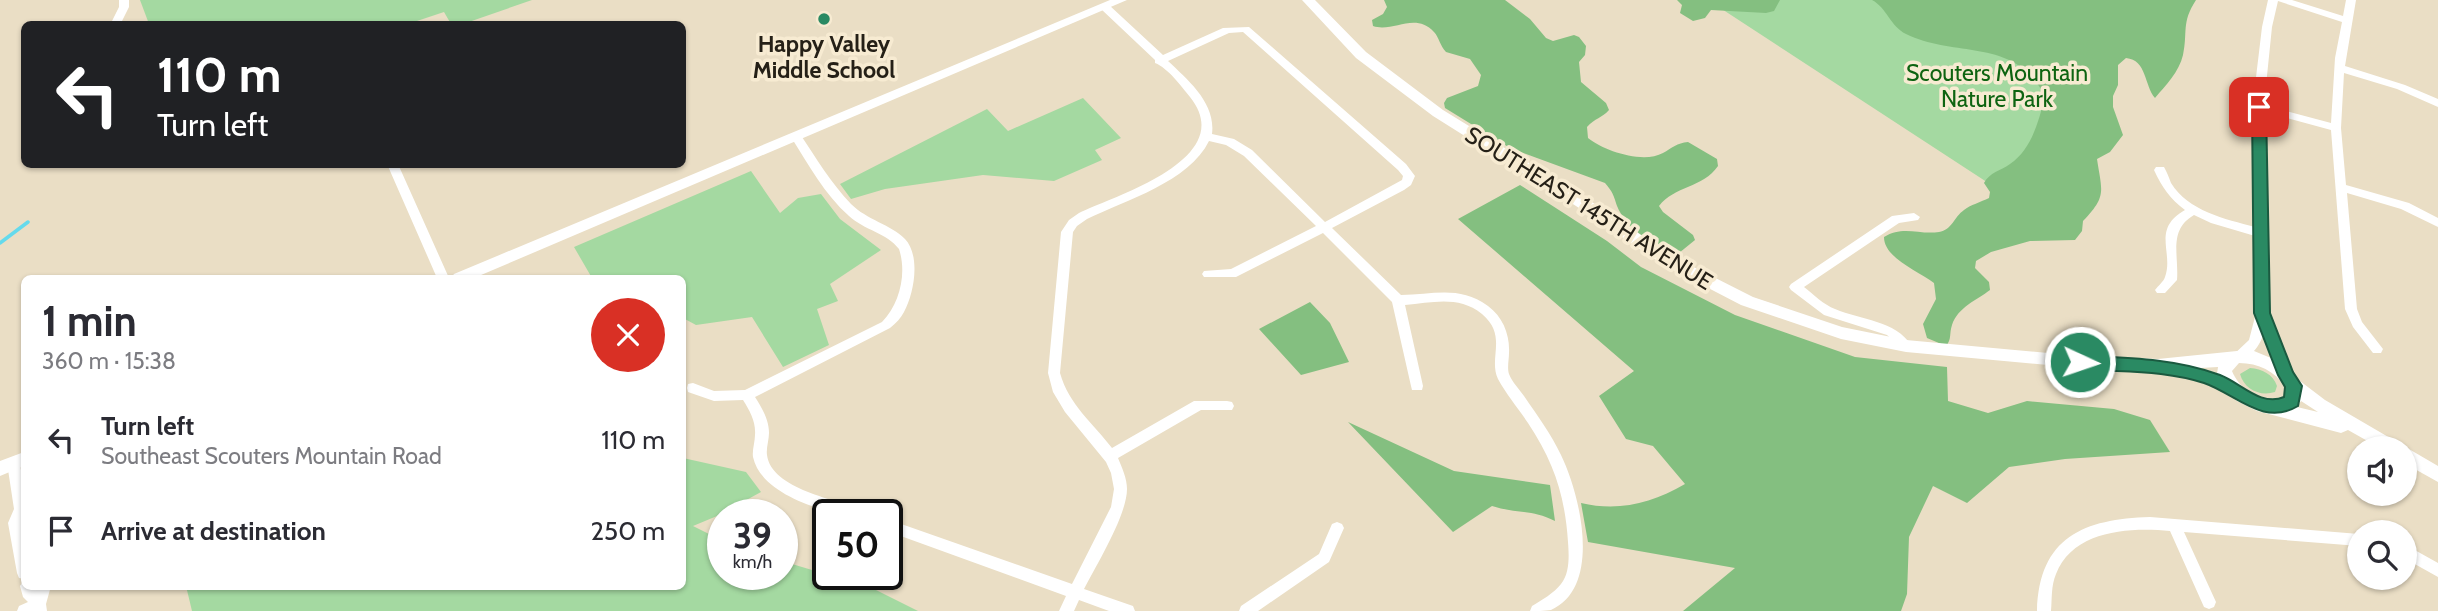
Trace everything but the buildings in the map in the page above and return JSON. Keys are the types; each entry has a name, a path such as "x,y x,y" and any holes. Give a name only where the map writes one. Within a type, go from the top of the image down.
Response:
{"main road":[{"path":"466,275 1121,0"},
{"name":"SOUTHEAST 145TH AVENUE","path":"1308,0 1361,55 1412,95 1464,131 1588,206 1676,266 1737,297 1865,340 1906,346 2080,362 2158,366 2234,358 2259,359 2290,380 2319,405 2370,435"},
{"path":"2233,389 2224,371 2234,358"},
{"name":"SOUTHEAST 145TH AVENUE","path":"2158,366 2204,376 2233,389 2251,401 2370,435"},
{"path":"2277,407 2292,401 2290,380"},
{"path":"2417,462 2438,475"}],"street":[{"path":"117,21 124,7 124,0"},
{"path":"2234,358 2255,342 2262,313 2259,107 2263,53 2273,0"},
{"path":"2282,0 2345,20"},
{"path":"2351,0 2345,20 2339,68 2336,128 2351,309 2357,324 2377,349"},
{"path":"1066,611 1120,499 1121,480 1110,456 1061,395 1054,373 1068,232 1073,223 1083,216 1181,167 1198,151 1206,135 1205,112 1200,101 1105,7"},
{"path":"1159,61 1227,30 1245,29 1409,176 1407,182 1400,187 1232,274 1208,274"},
{"path":"2339,68 2401,87 2438,103"},
{"path":"2259,107 2336,128"},
{"path":"1206,135 1230,142 1248,153 1398,300 1417,386"},
{"path":"693,388 714,396 747,395 887,325 899,311 906,286 906,247 899,240 854,214 796,137"},
{"path":"394,168 442,275"},
{"path":"2161,170 2169,192 2193,211 2260,233"},
{"path":"2343,188 2405,206 2438,223"},
{"path":"2161,290 2171,280 2173,228 2179,219 2193,211"},
{"path":"1906,346 1891,332 1828,312 1795,287 1896,219 1914,218"},
{"path":"1398,300 1438,296 1459,298 1488,312 1498,326 1503,338 1503,375 1560,467 1577,561 1568,588 1537,611"},
{"path":"2262,313 2290,380"},
{"path":"747,395 762,420 759,453 768,476 780,486 817,499"},
{"path":"1110,456 1199,405 1227,406"},
{"path":"13,464 21,501"},
{"path":"21,513 15,523 21,556"},
{"path":"2044,611 2046,585 2060,552 2086,533 2130,523 2347,539"},
{"path":"2174,525 2209,602"},
{"path":"1246,611 1324,558 1337,528"},
{"path":"903,531 1128,611"},
{"path":"2417,558 2438,571"},
{"path":"28,590 39,608"},
{"path":"39,608 43,590"},
{"path":"24,611 39,608"}],"green space":[{"path":"140,0 532,0 472,21 449,21 444,12 417,21 148,21"},
{"path":"1384,0 1505,0 1530,19 1546,38 1553,41 1574,35 1579,37 1586,46 1585,55 1579,62 1581,82 1606,103 1609,110 1587,127 1588,138 1613,151 1635,157 1655,156 1688,142 1717,159 1718,166 1705,179 1672,194 1659,206 1693,235 1695,240 1679,253 1655,243 1637,232 1624,219 1605,183 1510,148 1445,108 1447,98 1478,86 1481,75 1470,59 1446,52 1436,34 1427,26 1412,23 1388,27 1373,26 1372,20 1383,14 1387,7"},
{"path":"1677,0 1780,0 1774,11 1766,13 1711,10 1705,18 1693,21 1680,13 1682,5"},
{"name":"Scouters Mountain Nature Park","path":"1708,0 2134,0 2022,205"},
{"path":"1872,0 2196,0 2187,21 2181,61 2172,78 2155,98 2138,63 2126,58 2118,65 2118,85 2113,96 2113,107 2123,135 2110,152 2097,159 2101,193 2096,205 2083,221 2082,231 2075,240 2030,241 1991,252 1976,261 1975,268 1989,282 1990,290 1959,313 1952,325 1946,346 1927,338 1923,324 1936,299 1934,283 1896,258 1885,245 1884,237 1898,232 1943,231 1966,208 1989,198 1990,192 1984,183 1989,176 2018,158 2024,150 2034,133 2045,96 2032,77 2017,65 2001,57 1945,46 1906,34"},
{"path":"1083,98 1121,138 1095,150 1102,160 1054,181 983,175 885,189 851,199 840,184 987,109 1008,131"},
{"path":"751,171 780,213 798,198 821,194 840,219 881,250 830,284 838,301 817,309 829,345 783,367 752,317 696,325 686,320 686,275 590,275 574,247"},
{"path":"1520,185 1607,241 1641,267 1735,315 1855,357 1947,367 1948,401 1988,413 2027,401 2114,409 2150,420 2170,452 2065,459 2009,467 1967,503 1933,486 1909,537 1907,594 1901,611 1683,611 1735,568 1588,542 1581,503 1595,506 1635,504 1685,484 1653,446 1626,439 1599,396 1634,371 1458,219"},
{"path":"1310,302 1330,323 1349,362 1301,375 1259,329"},
{"path":"2250,368 2270,375 2277,386 2275,392 2264,393 2249,388 2240,374"},
{"path":"1348,422 1454,471 1550,485 1555,521 1539,515 1492,506 1453,532"},
{"path":"686,459 746,472 761,492 748,499 707,499 707,520 693,526 707,533 707,590 798,590 798,566 812,570 812,590 876,590 918,611 192,611 187,590 686,590"}],"waterway":[{"path":"0,243 28,222"}],"place":[{"name":"Happy Valley Middle School","path":"824,19"}],"route":[{"path":"2080,362 2158,366 2204,376 2264,406 2284,406 2292,401 2295,396 2294,386 2286,375 2262,313 2259,107"}]}
